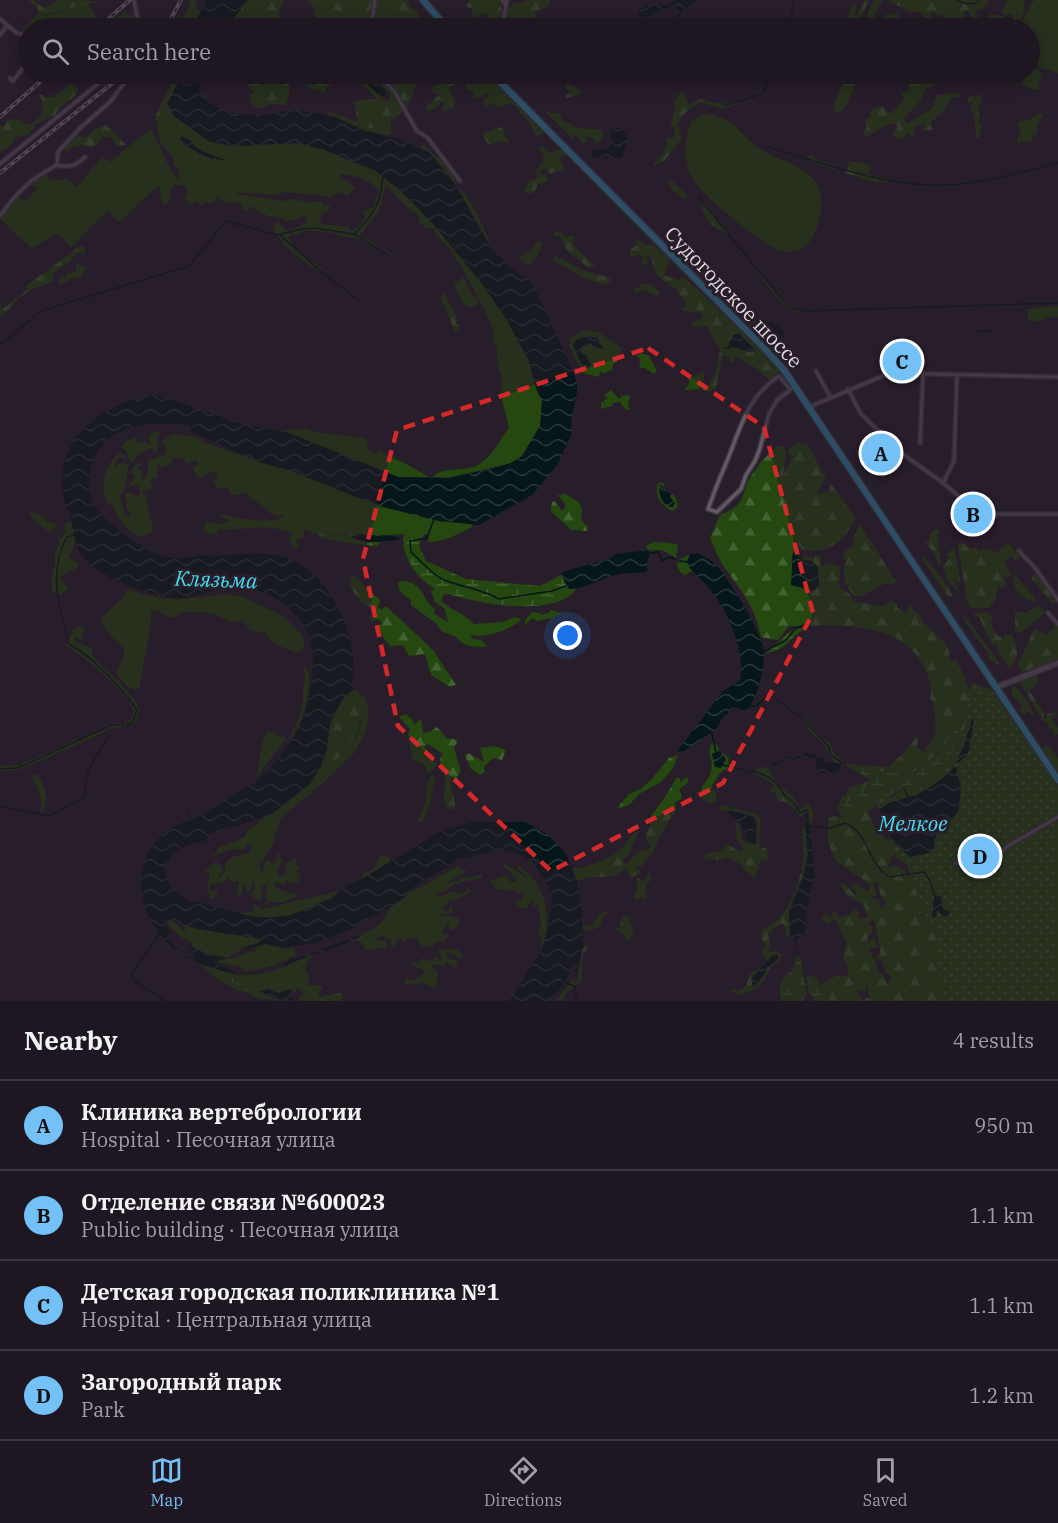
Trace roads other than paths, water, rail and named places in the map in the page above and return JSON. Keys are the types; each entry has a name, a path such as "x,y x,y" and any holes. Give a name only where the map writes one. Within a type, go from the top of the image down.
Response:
{"main road":[{"path":"423,0 438,18"},
{"name":"Судогодское шоссе","path":"502,84 765,349 809,407 1058,780"}],"street":[{"path":"134,0 137,18"},
{"path":"372,18 375,0"},
{"path":"502,0 506,5"},
{"path":"504,18 507,0"},
{"path":"0,19 18,33"},
{"path":"0,35 7,26"},
{"path":"10,78 13,81 18,74"},
{"path":"0,164 98,84"},
{"path":"57,165 58,152 80,128 110,102 124,84"},
{"path":"387,84 417,130 428,138 460,181"},
{"path":"0,216 17,192 41,174 57,165 68,168 75,166 85,158"},
{"path":"816,371 831,398"},
{"path":"809,407 890,373 1058,377"},
{"path":"920,443 923,374"},
{"path":"943,483 954,461 957,375"},
{"path":"779,376 793,388 777,400 769,414 760,448 741,489 717,512 708,508 738,430 756,396 779,376"},
{"path":"848,390 867,421 900,452 984,517 989,518 997,514 1058,514"},
{"path":"1019,551 1035,568 1058,600"},
{"path":"1048,613 1058,624"},
{"path":"997,687 1058,663"},
{"path":"955,862 979,865 990,861 1008,846 1058,817"}],"water":[{"path":"206,0 248,0 234,18 198,18"},
{"path":"677,0 697,0 681,12 673,6 648,17 638,14 645,5 664,5"},
{"name":"Клязьма","path":"177,84 199,84 199,90 208,102 227,112 261,115 297,110 331,115 366,131 400,139 430,153 457,187 491,248 507,265 532,283 577,382 571,422 572,433 557,465 532,495 479,525 439,521 379,506 289,470 261,463 190,431 190,425 153,424 127,429 116,434 99,450 90,476 91,496 99,513 114,526 150,551 166,557 259,553 279,555 297,562 318,579 338,606 350,638 353,654 352,687 355,689 345,695 330,721 327,749 321,766 310,784 269,816 209,834 207,840 181,848 171,857 164,869 170,886 189,902 195,901 253,917 289,916 332,898 348,885 438,833 472,822 525,822 547,834 566,854 577,881 582,909 583,948 576,976 575,959 566,980 551,1001 509,1001 541,951 548,928 552,899 547,885 532,861 522,855 499,849 464,859 445,868 416,885 403,899 352,929 312,944 282,947 265,944 244,950 245,947 258,944 260,939 197,929 165,919 165,925 170,932 167,936 179,950 188,954 190,959 175,950 162,937 144,905 141,887 142,869 148,853 159,838 174,827 201,815 250,786 272,766 291,742 305,712 310,691 313,658 311,642 296,615 277,599 255,590 231,587 189,597 174,598 151,594 124,584 100,572 90,564 83,557 74,537 71,513 66,507 63,493 64,463 76,438 86,427 109,410 150,395 220,416 228,421 289,433 398,477 448,478 495,468 511,463 522,456 540,426 542,401 529,361 508,322 483,285 434,225 403,193 376,171 322,149 297,143 232,146 210,142 174,116 167,103"},
{"path":"367,84 379,84 385,90 386,98"},
{"path":"616,127 623,130 628,139 622,158 592,156 590,150 607,149 611,142 610,133"},
{"path":"181,136 192,141 193,145 204,152 226,160 213,159 195,151 180,139"},
{"path":"769,322 779,327 786,336 771,342 760,330"},
{"path":"733,334 740,334 756,351 749,352 732,347 728,351 723,348 728,347"},
{"path":"586,336 599,338 599,343 604,349 590,343 581,347 581,352 591,363 589,368 582,366 573,345 576,340"},
{"path":"660,484 670,493 675,503 673,507 662,501 659,491"},
{"path":"354,534 394,536 401,539 369,542 357,540 352,537"},
{"path":"648,550 650,553 646,566 648,570 645,572 616,575 569,589 561,575 562,572 608,559 616,554"},
{"path":"793,552 804,560 812,561 818,568 819,585 813,591 791,585"},
{"path":"698,553 714,563 736,592 758,633 764,660 760,683 748,711 731,707 715,730 679,752 678,750 723,691 740,680 741,670 739,648 721,604 687,562 690,554"},
{"path":"972,719 974,722 968,754 960,762 956,762 964,745"},
{"path":"719,751 726,759 721,768 715,767 712,754"},
{"path":"808,753 824,758 826,763 842,764 838,773 821,773 816,766 816,759 804,755 779,763 774,767 771,764 784,758"},
{"name":"Мелкое","path":"958,767 956,774 961,787 959,811 950,821 939,825 934,842 935,848 929,853 910,857 890,836 879,811 892,802 922,792 942,779 953,768"},
{"path":"729,810 753,817 756,843 747,842 742,825 729,814"},
{"path":"808,810 815,873 806,913 807,926 804,933 795,940 790,937 789,911 804,874 808,855 805,826"},
{"path":"934,895 941,897 942,907 949,912 948,915 944,917 938,910 932,918"},
{"path":"363,934 346,944 285,967 284,965 291,958 295,959"},
{"path":"190,948 208,954 227,958 215,962 238,974 195,962"},
{"path":"773,955 779,955 778,959 753,987 751,979"},
{"path":"268,989 278,993 290,989 293,1000 282,1001 259,991"}],"waterway":[{"path":"792,18 793,0"},
{"path":"955,0 967,4 976,3 979,0"},
{"path":"677,18 681,12"},
{"path":"723,106 762,94 768,84"},
{"path":"768,147 867,176 918,184 969,183 1058,163"},
{"path":"0,345 41,311 189,266 226,221 277,235 314,228 354,234 375,208 383,176"},
{"path":"699,198 791,308 806,311 1058,303"},
{"path":"354,234 392,257"},
{"path":"280,235 325,275 359,301"},
{"path":"978,331 993,331"},
{"path":"434,519 427,538 410,541 411,552 440,578 498,599 552,591 566,586"},
{"path":"74,535 67,537 58,563 57,590 65,631 69,644 106,673 137,710 133,722 127,725"},
{"path":"650,553 658,552 662,561 669,557 675,559"},
{"path":"680,561 687,562"},
{"path":"764,652 786,640 795,629 810,622"},
{"path":"751,706 756,706 766,697 773,697"},
{"path":"776,699 803,719 828,746 831,755 845,765"},
{"path":"0,769 18,768 112,725 120,725"},
{"path":"710,732 716,753"},
{"path":"0,806 50,816 85,796 88,772 109,736"},
{"path":"723,765 744,770 750,774 751,771 766,776 779,786 800,813 807,810"},
{"path":"904,789 908,797"},
{"path":"188,810 190,818"},
{"path":"809,826 831,828 845,823 859,833 883,872"},
{"path":"886,874 889,877 924,872 931,882 934,895"},
{"path":"160,933 132,973 133,980 165,1001"},
{"path":"795,940 798,956"},
{"path":"563,981 576,987 576,1001"}],"railway":[{"path":"109,18 130,0"},
{"path":"171,18 181,0"},
{"path":"0,117 38,84"},
{"path":"0,173 111,84"}],"place":[{"name":"Детская городская поликлиника №1","path":"902,361"},
{"name":"Клиника вертебрологии","path":"881,453"},
{"name":"Отделение связи №600023","path":"973,514"},
{"name":"Загородный парк","path":"980,856"}]}
